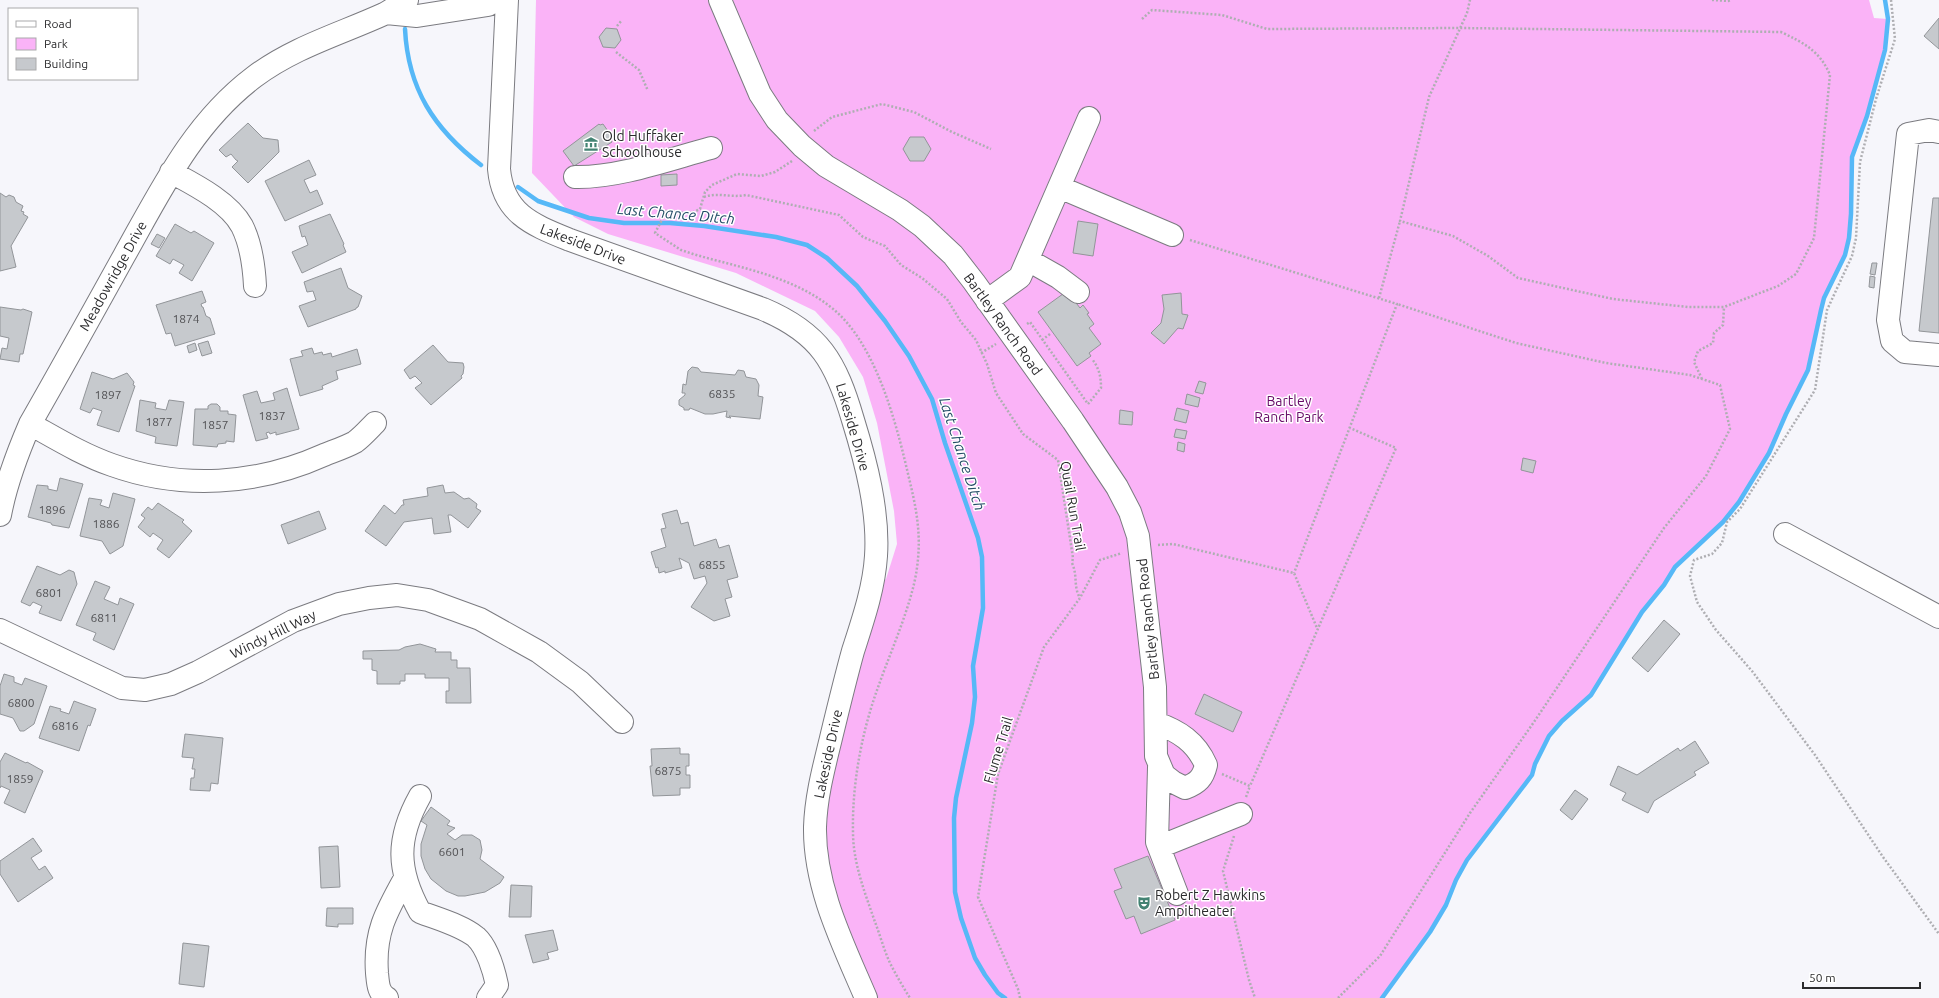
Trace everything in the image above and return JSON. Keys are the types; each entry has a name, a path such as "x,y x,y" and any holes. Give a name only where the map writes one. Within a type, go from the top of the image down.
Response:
{"street":[{"name":"Meadowridge Drive","path":"0,515 5,491 16,457 30,424 184,151 214,114 244,86 271,66 313,42 386,13 407,0"},
{"path":"386,13 417,16 488,5 494,0"},
{"name":"Lakeside Drive","path":"507,0 499,169 502,187 511,205 526,219 546,231 763,309 790,322 804,331 823,351 843,388 855,426 870,489 875,524 876,555 867,606 847,674 822,773 816,812 815,842 820,876 828,903 866,998"},
{"name":"Bartley Ranch Road","path":"722,5 765,104 777,120 802,146 826,166 900,210 922,226 952,255 987,301 1071,419 1121,494 1130,512 1138,536 1155,687 1156,756 1159,767 1157,842 1177,894"},
{"path":"987,301 1020,277 1089,118"},
{"path":"1939,132 1929,130 1908,134 1888,320 1892,341 1905,352 1939,355"},
{"path":"575,177 588,177 644,166 711,148"},
{"path":"171,172 208,193 226,208 242,226 254,267 255,286"},
{"path":"1063,178 1172,235"},
{"path":"1028,260 1058,277 1078,292"},
{"path":"30,424 83,453 111,465 139,474 172,480 206,482 246,479 299,467 356,442 375,423"},
{"path":"1786,534 1939,617"},
{"name":"Windy Hill Way","path":"0,630 122,688 145,690 171,684 198,672 293,621 339,604 369,598 397,596 428,600 480,619 539,652 580,682 622,722"},
{"path":"1156,723 1168,727 1190,740 1198,749 1206,764 1200,780 1185,788 1173,782 1164,775 1159,767"},
{"path":"420,796 412,811 405,833 401,854 409,893 420,912 461,928 477,938 493,965 497,985 488,998"},
{"path":"1159,847 1241,814"},
{"path":"387,998 382,995 378,984 376,955 379,929 405,878"}],"path":[{"path":"1378,298 1400,221 1429,97 1467,13 1470,0"},
{"path":"1712,0 1731,0"},
{"path":"1891,0 1895,40 1876,99 1860,162 1856,238 1852,256 1827,310 1814,390 1740,509 1727,522 1722,543 1712,554 1694,560 1690,576 1696,602 1716,630 1752,671 1816,755 1883,857 1939,934"},
{"path":"1142,19 1152,10 1222,16 1267,29 1459,28 1781,32 1806,44 1824,61 1830,75 1814,238 1796,274 1778,286 1724,307 1688,307 1613,299 1518,278 1488,256 1453,236 1400,221"},
{"path":"617,26 622,20"},
{"path":"616,52 639,70 648,91"},
{"path":"910,998 890,962 868,902 858,870 852,832 856,776 869,717 913,589 917,565 918,529 916,506 892,409 882,383 863,346 843,317 831,307 797,286 770,275 681,250 655,233 667,210 684,213 694,212 700,209 705,192 712,185 737,174 761,176 775,172 794,159 802,146 816,129 832,117 882,104 914,112 952,132 991,149"},
{"name":"Quail Run Trail","path":"703,197 715,194 736,197 746,195 839,214 863,237 886,246 901,265 922,278 946,299 961,322 976,340 987,364 996,393 1023,434 1058,460 1073,558 1072,563 1076,572 1076,591 1080,598"},
{"path":"1172,235 1378,298 1516,343 1606,363 1690,375 1720,384 1730,429 1706,476 1664,528 1534,722 1470,813 1380,956 1338,998"},
{"path":"1317,628 1294,573 1397,304"},
{"path":"1702,379 1694,362 1698,351 1713,343 1714,333 1723,325 1724,307"},
{"path":"1042,340 1050,334"},
{"path":"1071,419 1094,399 1101,388 1101,378 1098,367 1092,359"},
{"path":"1255,998 1249,980 1223,871 1250,786 1396,448 1350,428"},
{"name":"Flume Trail","path":"1020,998 1018,989 978,897 998,774 1044,647 1080,598 1100,560 1139,548 1173,544 1294,573"},
{"path":"1206,764 1250,786"}],"green space":[{"name":"Bartley Ranch Park","path":"536,0 1869,0 1874,18 1888,19 1885,50 1879,74 1867,116 1852,157 1851,214 1849,238 1845,255 1824,298 1808,370 1769,453 1739,502 1723,522 1675,567 1664,585 1642,612 1591,695 1562,721 1549,736 1535,764 1532,775 1467,860 1456,880 1446,905 1430,932 1382,998 869,998 838,926 818,828 874,588 886,579 897,544 894,511 877,423 863,377 839,337 815,311 736,273 608,234 574,217 532,173"}],"building":[{"path":"1939,18 1939,49 1924,36"},
{"path":"606,28 617,29 621,40 615,48 603,47 599,37"},
{"path":"248,123 263,138 278,140 279,152 248,183 232,167 238,161 231,154 226,157 219,150"},
{"path":"599,124 603,124 613,138 611,140 612,142 574,166 563,151"},
{"path":"910,137 924,137 931,149 924,161 910,161 903,149"},
{"path":"309,160 316,175 304,180 310,193 317,190 323,204 285,221 265,181"},
{"path":"677,174 677,185 661,186 661,175"},
{"path":"0,193 6,197 9,195 14,197 16,202 23,206 21,211 24,212 23,214 28,217 11,246 16,267 0,271"},
{"path":"1933,198 1939,198 1939,333 1919,331"},
{"path":"330,214 344,244 343,245 346,252 302,273 292,252 308,245 305,236 302,237 299,226"},
{"path":"1078,221 1098,224 1093,256 1073,253"},
{"path":"175,224 191,233 194,231 214,243 192,281 179,273 184,265 173,259 170,264 156,256"},
{"path":"157,234 165,238 159,248 151,244"},
{"path":"1872,263 1877,263 1875,275 1870,274"},
{"path":"341,268 348,288 362,296 358,307 308,327 299,306 316,300 313,291 307,292 304,282"},
{"path":"1870,276 1875,277 1874,288 1869,287"},
{"path":"202,291 206,302 201,304 206,316 210,318 215,334 175,346 171,333 166,334 156,305"},
{"path":"1067,291 1080,308 1083,305 1089,313 1087,314 1094,324 1089,328 1101,344 1089,353 1091,356 1077,366 1038,312"},
{"path":"1181,293 1182,314 1188,315 1183,329 1178,328 1164,344 1151,333 1161,323 1164,309 1162,295"},
{"path":"0,307 23,309 32,312 23,354 20,354 19,362 0,359 2,348 7,349 9,338 0,336"},
{"path":"208,341 212,353 202,356 198,344"},
{"path":"195,343 197,350 189,353 187,346"},
{"path":"433,345 448,362 463,363 464,367 463,374 461,376 462,378 431,405 415,388 422,383 415,376 410,379 404,370"},
{"path":"312,348 314,354 322,352 323,355 331,353 332,357 357,349 361,364 336,371 338,379 322,386 323,389 300,396 290,359 303,356 301,351"},
{"path":"692,367 698,368 701,372 735,375 738,370 744,371 746,377 756,379 759,385 758,396 763,397 760,419 726,417 727,411 705,414 690,408 689,410 684,410 684,408 679,405 679,400 685,395 685,393 682,393 683,384 686,385 688,371"},
{"path":"92,372 113,379 127,373 134,382 133,385 135,386 119,432 97,425 102,411 93,408 90,413 80,409"},
{"path":"1199,381 1206,383 1203,394 1195,392"},
{"path":"287,388 299,429 276,435 276,432 270,434 269,432 266,433 268,438 256,441 243,395 257,391 261,403 275,400 273,393"},
{"path":"1187,394 1200,398 1198,407 1185,404"},
{"path":"140,400 156,403 155,408 166,410 169,400 184,402 177,446 155,443 156,437 136,431"},
{"path":"211,404 217,404 220,407 220,411 228,411 228,414 236,415 234,442 226,441 226,443 218,444 217,447 193,445 195,409 208,409 208,406"},
{"path":"1177,408 1189,411 1186,423 1174,420"},
{"path":"1120,410 1133,412 1132,425 1119,424"},
{"path":"1176,429 1187,431 1185,439 1174,437"},
{"path":"1178,442 1185,444 1184,452 1177,450"},
{"path":"1523,458 1536,461 1533,473 1521,470"},
{"path":"60,478 83,484 69,528 52,525 51,523 28,517 37,485 48,486 48,489 57,491"},
{"path":"443,485 445,493 454,492 464,499 469,498 477,504 476,508 481,511 468,528 451,515 448,515 451,532 434,534 432,518 404,522 386,546 365,531 384,505 395,514 402,505 404,505 403,500 428,496 427,488"},
{"path":"113,493 135,499 123,546 110,554 102,541 80,536 89,498 102,500 100,505 109,508"},
{"path":"158,503 184,520 182,522 192,531 169,558 157,549 163,540 153,533 150,537 138,527 145,518 141,515 148,507 152,510"},
{"path":"677,510 681,524 688,522 694,546 716,539 719,548 729,545 738,577 727,580 732,597 725,599 730,616 714,621 691,607 707,583 705,576 694,579 689,563 679,558 682,568 665,573 665,571 659,573 658,567 656,568 651,552 666,547 661,529 666,528 662,514"},
{"path":"319,511 326,529 288,544 281,525"},
{"path":"37,566 60,575 69,570 74,572 77,584 61,621 39,613 42,606 33,602 30,606 21,602"},
{"path":"95,581 110,587 104,599 118,605 120,598 134,604 114,650 93,640 96,633 76,625"},
{"path":"1664,620 1680,634 1648,672 1632,658"},
{"path":"420,644 436,649 435,652 451,652 451,660 457,660 457,668 470,668 471,703 446,703 446,691 449,691 449,678 425,678 425,674 405,674 405,681 400,681 400,684 377,684 377,671 372,670 372,659 363,659 363,651 399,650 405,647"},
{"path":"4,674 14,677 14,682 22,685 25,678 47,686 34,724 24,731 20,731 13,718 0,714 0,686"},
{"path":"1204,694 1242,712 1233,732 1195,714"},
{"path":"74,701 96,709 90,726 88,725 79,751 39,738 50,706 61,709 60,711 69,714"},
{"path":"185,734 223,738 218,784 211,783 210,791 190,790 191,778 194,778 195,769 192,769 194,758 182,757"},
{"path":"1695,741 1709,763 1694,772 1696,775 1654,801 1648,813 1622,800 1626,793 1610,785 1618,766 1637,775 1678,748 1680,751"},
{"path":"680,748 680,754 689,754 689,766 686,766 686,775 690,775 690,788 680,788 680,795 653,796 650,766 652,766 651,749"},
{"path":"5,753 26,763 27,762 43,771 25,813 4,803 10,790 1,786 0,788 0,762"},
{"path":"1575,790 1588,799 1572,820 1560,810"},
{"path":"431,807 450,821 447,825 455,828 447,834 455,840 462,835 472,835 480,840 482,850 480,859 504,877 500,883 485,892 458,896 446,891 431,879 425,869 421,856 421,844 427,825 421,821"},
{"path":"33,838 42,851 31,858 39,870 45,866 53,878 18,902 0,874 0,861"},
{"path":"338,846 340,887 321,888 319,847"},
{"name":"Robert Z Hawkins Ampitheater","path":"1148,856 1175,920 1141,934 1134,916 1126,919 1114,891 1122,888 1114,869"},
{"path":"511,885 532,886 531,917 509,917"},
{"path":"327,908 353,908 353,924 338,924 338,927 326,926"},
{"path":"553,930 558,950 547,953 549,959 533,963 525,935"},
{"path":"183,943 209,946 204,987 179,984"}],"waterway":[{"path":"1382,998 1430,932 1446,905 1456,880 1467,860 1532,775 1535,764 1549,736 1562,721 1591,695 1642,612 1664,585 1675,567 1723,522 1739,502 1769,453 1808,370 1824,298 1845,255 1849,238 1851,214 1852,157 1867,116 1885,50 1888,19 1885,0"},
{"name":"Last Chance Ditch","path":"405,29 407,51 412,70 418,89 426,106 450,137 481,165"},
{"name":"Last Chance Ditch","path":"518,187 538,201 589,218 624,223 670,223 704,226 776,237 807,245 827,258 857,286 885,321 909,356 932,399 945,443 978,538 982,557 983,608 973,666 975,697 972,723 956,798 954,818 955,892 961,918 975,958 998,993 1005,998"}],"place":[{"name":"Old Huffaker Schoolhouse","path":"591,144"},
{"name":"Robert Z Hawkins Ampitheater","path":"1144,903"}]}
